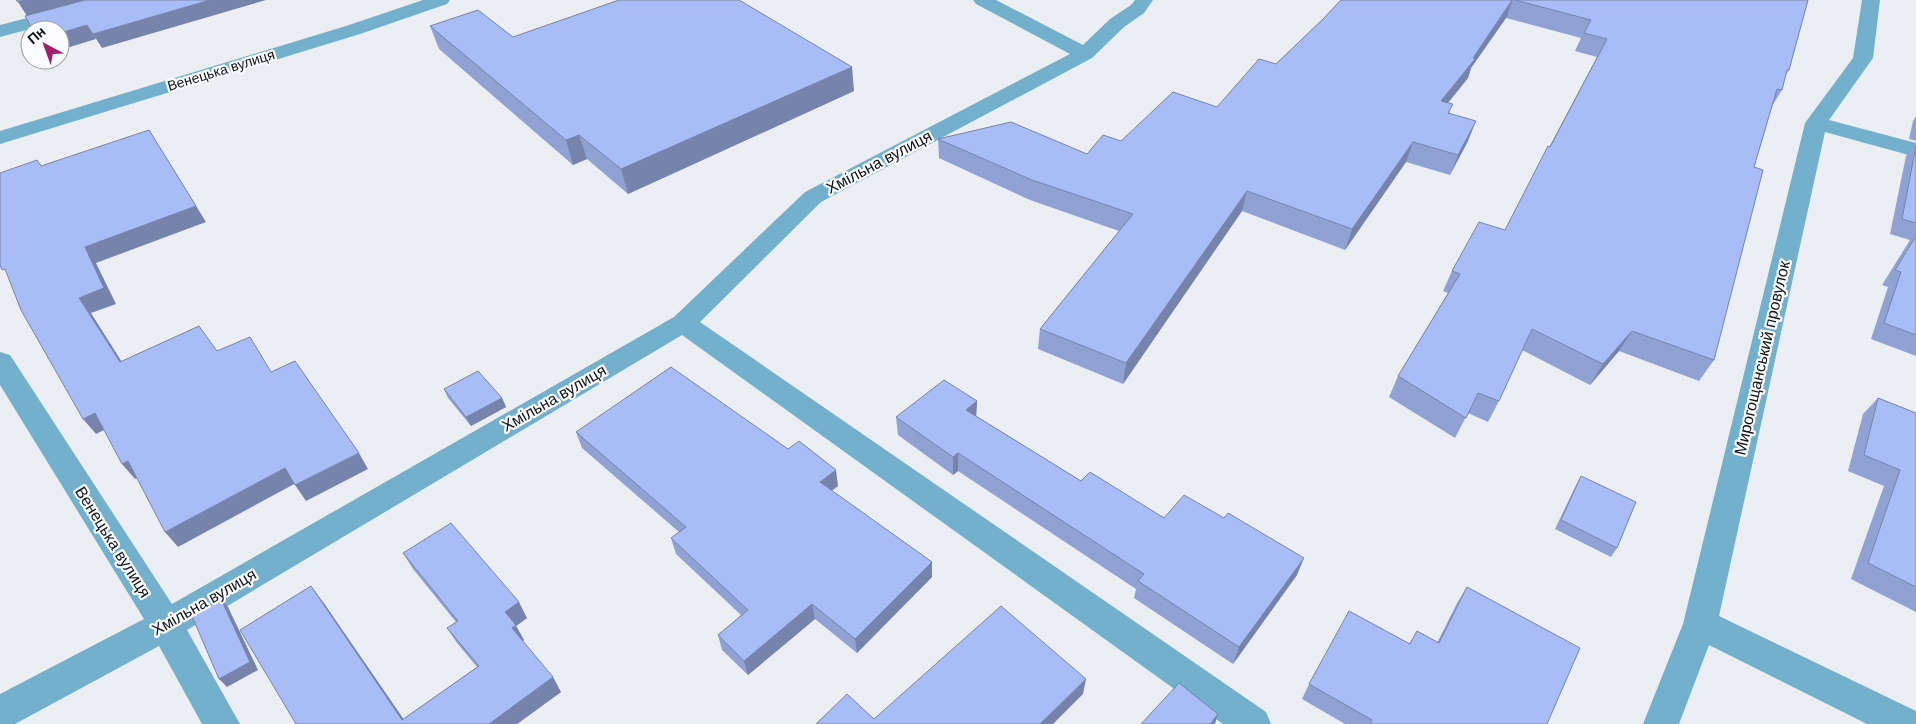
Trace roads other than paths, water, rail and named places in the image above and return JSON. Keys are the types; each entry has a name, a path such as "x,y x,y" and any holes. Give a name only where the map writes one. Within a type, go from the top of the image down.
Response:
{"street":[{"path":"0,31 118,0"},
{"name":"Венецька вулиця","path":"0,138 353,30 441,0"},
{"path":"982,0 1085,54 1116,23 1138,9 1144,0"},
{"name":"Мирогощанський провулок","path":"1661,724 1700,624 1816,123 1863,58 1871,0"},
{"name":"Хмільна вулиця","path":"0,713 166,625 683,323 813,197 1085,54"},
{"path":"1816,123 1916,150"},
{"path":"683,323 1252,724"},
{"name":"Венецька вулиця","path":"0,362 166,625 222,724"},
{"path":"1700,624 1905,724"}]}
